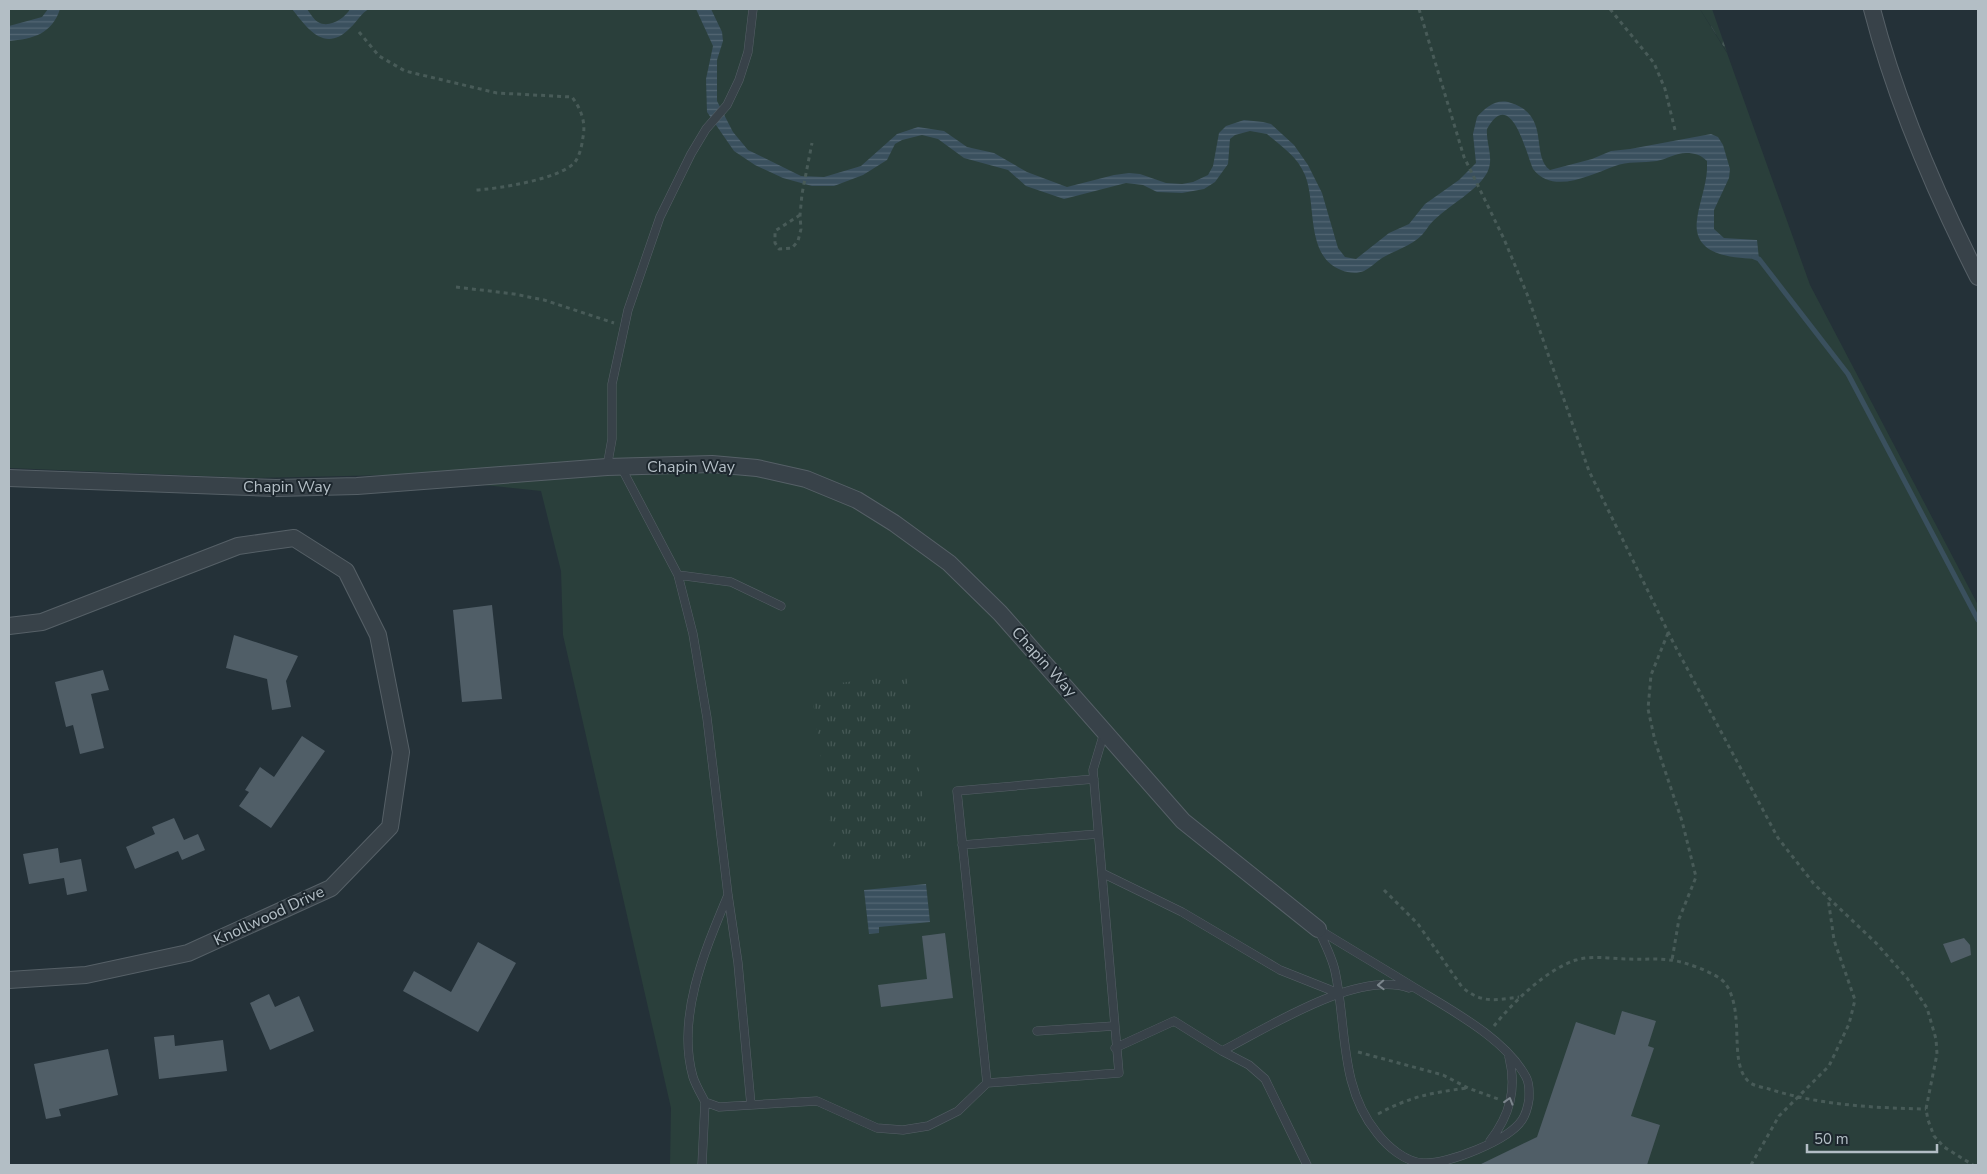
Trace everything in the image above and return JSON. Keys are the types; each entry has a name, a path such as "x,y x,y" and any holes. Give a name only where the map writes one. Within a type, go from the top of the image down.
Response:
{"street":[{"path":"1872,9 1913,135 1978,277"},
{"name":"Chapin Way","path":"9,478 276,488 357,486 614,467 712,464 757,468 806,479 857,500 894,523 949,563 1000,613 1183,821 1318,929"},
{"name":"Knollwood Drive","path":"9,626 42,622 238,546 294,538 346,571 378,635 401,752 390,827 331,888 188,953 86,976 9,980"}],"lane":[{"path":"751,1104 738,963 707,718 693,634 678,575 614,467 612,384 628,310 660,217 691,154 706,129 728,105 748,52 753,9"},
{"path":"678,575 731,582 781,606"},
{"path":"705,1102 719,1107 817,1101 877,1128 903,1130 928,1126 958,1111 987,1083 1119,1073 1115,1048 1093,770 1105,731"},
{"path":"987,1083 957,791 1094,779"},
{"path":"962,845 1098,834"},
{"path":"1102,873 1182,912 1280,970 1338,993"},
{"path":"702,1165 705,1102 694,1078 688,1042 690,1017 705,952 728,895"},
{"path":"1318,929 1488,1035 1527,1078 1530,1090 1527,1109 1522,1121 1508,1134 1445,1160 1422,1163 1408,1162 1390,1148 1367,1120 1354,1091 1346,1052 1334,969 1318,929"},
{"path":"1222,1051 1338,993 1378,984 1398,984 1423,993"},
{"path":"1115,1048 1174,1020 1222,1051 1249,1065 1265,1079 1307,1165"},
{"path":"1037,1031 1114,1026"},
{"path":"1489,1143 1497,1132 1509,1103 1514,1077 1509,1056"}],"path":[{"path":"1419,9 1464,157 1504,239 1539,326 1589,471 1668,632 1778,838 1796,864 1894,963 1927,1008 1936,1039 1937,1054 1926,1109 1928,1120 1934,1136 1944,1147 1973,1165"},
{"path":"1610,9 1654,63 1665,89 1675,130"},
{"path":"359,32 379,56 405,71 498,93 572,97 576,102 584,126 579,152 573,164 557,172 512,186 476,190"},
{"path":"800,214 776,231 775,243 779,249 788,250 796,246 801,229 802,194 812,143"},
{"path":"456,287 514,294 544,300 624,326"},
{"path":"1668,632 1651,675 1648,709 1655,741 1682,821 1696,877 1679,919 1672,960"},
{"path":"1384,890 1418,924 1462,987 1471,995 1491,1000 1520,996"},
{"path":"1751,1165 1779,1116 1829,1066 1849,1024 1854,1000 1834,940 1828,897"},
{"path":"1488,1035 1520,996 1574,960 1588,957 1672,960 1707,971 1724,981 1734,999 1738,1023 1738,1056 1741,1068 1748,1081 1796,1097 1856,1105 1926,1109"},
{"path":"1346,1052 1364,1052 1401,1065 1443,1076 1468,1088 1509,1103"},
{"path":"1367,1120 1415,1096 1468,1088"}],"green space":[{"path":"9,9 1700,9 1727,53 1810,285 1978,605 1978,1165 670,1165 671,1108 563,635 561,571 541,491 391,475 251,478 9,468"},
{"path":"1700,9 1712,9 1727,52"},
{"path":"906,674 931,855 836,868 811,687"}],"water":[{"path":"48,9 60,9 47,30 34,37 9,41 9,26 42,17"},
{"path":"292,9 307,9 317,21 327,24 341,19 350,9 369,9 341,35 332,39 317,35 310,30"},
{"path":"696,9 711,9 722,32 723,41 717,60 717,101 733,132 748,150 801,176 824,177 861,166 897,134 918,127 944,131 967,147 994,153 1027,172 1067,187 1129,173 1140,174 1166,183 1182,184 1193,182 1208,175 1213,166 1219,133 1226,126 1244,120 1263,122 1271,124 1294,145 1308,165 1322,193 1338,248 1345,257 1356,259 1389,233 1409,224 1425,204 1459,180 1476,163 1473,134 1477,117 1492,104 1506,102 1523,109 1531,116 1536,126 1541,155 1544,163 1550,170 1592,159 1611,151 1711,134 1718,137 1723,145 1730,169 1729,178 1714,210 1714,229 1724,238 1757,240 1759,259 1738,258 1717,253 1701,242 1697,232 1697,220 1704,189 1707,161 1700,156 1692,153 1682,153 1657,161 1620,164 1572,181 1551,181 1541,177 1533,169 1516,127 1510,119 1503,115 1496,118 1487,129 1490,163 1487,172 1473,190 1442,213 1417,239 1358,273 1341,270 1330,263 1322,253 1314,228 1309,187 1298,162 1267,134 1250,131 1235,135 1230,139 1228,164 1215,182 1204,189 1182,193 1157,192 1143,185 1126,183 1064,199 1026,186 1008,170 964,158 938,139 922,135 902,140 895,144 887,160 863,175 834,186 812,186 783,178 755,165 734,151 707,112 706,79 713,46"},
{"path":"926,884 930,922 879,927 879,933 869,934 864,890"}],"building":[{"path":"492,605 502,699 462,702 453,610"},
{"path":"234,635 298,656 286,681 291,707 272,710 267,679 226,668"},
{"path":"103,670 109,690 91,694 104,748 80,754 73,725 66,727 55,682"},
{"path":"302,736 325,751 271,828 239,806 249,792 245,790 260,767 274,777"},
{"path":"174,818 184,840 198,834 205,850 182,860 178,851 135,869 126,847 155,834 152,827"},
{"path":"58,848 60,863 81,859 87,891 67,895 64,878 29,884 23,854"},
{"path":"945,933 953,998 881,1007 878,985 927,979 922,936"},
{"path":"1964,938 1970,945 1971,955 1951,963 1943,944"},
{"path":"478,942 516,963 478,1032 403,991 414,971 451,992"},
{"path":"269,994 275,1007 299,996 314,1031 270,1050 250,1003"},
{"path":"1622,1011 1656,1021 1648,1046 1654,1048 1631,1116 1660,1125 1647,1165 1479,1165 1537,1137 1576,1022 1615,1035"},
{"path":"174,1035 175,1046 223,1040 227,1071 159,1079 154,1037"},
{"path":"108,1049 118,1095 59,1109 61,1116 46,1119 34,1064"}],"waterway":[{"path":"1754,257 1759,259 1848,374 1978,620"}]}
